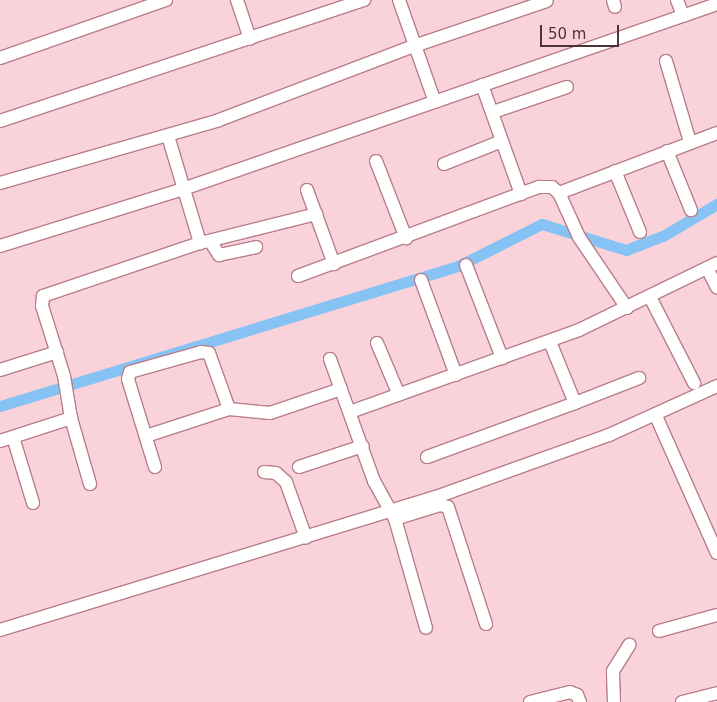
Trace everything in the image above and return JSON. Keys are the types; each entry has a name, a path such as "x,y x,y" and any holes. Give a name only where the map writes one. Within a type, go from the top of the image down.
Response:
{"street":[{"path":"0,58 166,0"},
{"path":"236,0 250,39"},
{"path":"0,121 364,0"},
{"path":"399,0 435,102"},
{"path":"677,0 683,16"},
{"path":"0,183 168,136 266,104 414,46 547,1"},
{"path":"0,246 182,189 717,4"},
{"path":"666,60 690,142"},
{"path":"482,85 521,194"},
{"path":"492,112 567,87"},
{"path":"559,193 717,133"},
{"path":"168,136 182,189 205,242 219,255 256,247"},
{"path":"444,164 502,141"},
{"path":"667,151 691,210"},
{"path":"376,161 406,238"},
{"path":"615,172 640,232"},
{"path":"298,276 547,186 559,193 579,236 627,308"},
{"path":"307,190 334,264"},
{"path":"90,484 71,418 57,352 42,306 46,293 205,242 316,214"},
{"path":"466,265 502,358"},
{"path":"350,412 550,342 627,308 712,266 717,288"},
{"path":"421,280 456,375"},
{"path":"650,297 694,383"},
{"path":"550,342 575,403"},
{"path":"377,343 398,395"},
{"path":"0,370 57,352"},
{"path":"155,467 128,380 130,372 201,352 209,353 229,409"},
{"path":"330,359 390,510 426,628"},
{"path":"427,457 638,378"},
{"path":"0,630 306,538 390,510 656,416 717,386"},
{"path":"146,436 229,409 270,413 341,389"},
{"path":"656,416 717,553"},
{"path":"0,442 71,418"},
{"path":"13,437 33,503"},
{"path":"299,467 363,446"},
{"path":"264,472 276,473 286,482 306,538"},
{"path":"390,510 440,505 448,507 486,624"},
{"path":"659,632 717,615"},
{"path":"614,702 613,671 629,645"},
{"path":"530,702 570,692 577,696 580,702"},
{"path":"682,702 717,692"}],"waterway":[{"path":"0,406 458,266 542,224 626,250 663,236 717,204"}]}
